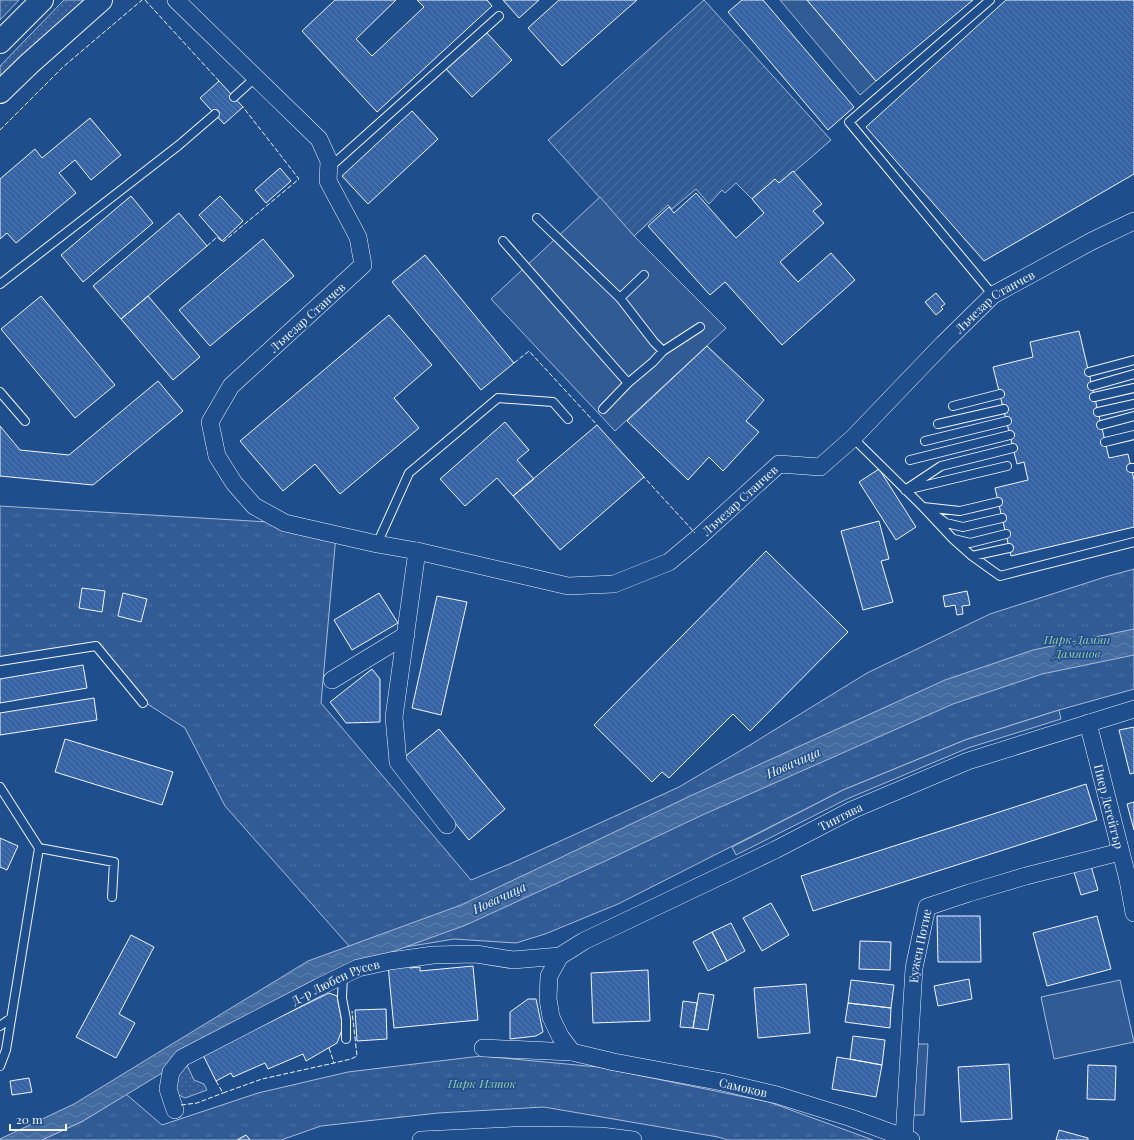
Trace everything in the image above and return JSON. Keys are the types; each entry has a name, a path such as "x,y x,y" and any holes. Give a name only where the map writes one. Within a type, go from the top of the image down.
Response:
{"main road":[{"path":"0,42 42,0"},
{"path":"0,92 101,0"}],"street":[{"name":"Лъчезар Станчев","path":"176,0 319,139 328,161 328,181 358,237 364,265 231,386 210,422 217,456 234,483 254,506 285,523 377,544 417,551 568,586 614,584 669,562 779,464 820,467 853,438 943,344 993,295 1092,241 1134,221"},
{"path":"417,551 394,717 398,762 447,825"},
{"path":"332,680 406,635"},
{"name":"Тинтява","path":"560,956 584,941 768,853 852,810 968,761 1088,722 1134,709"},
{"name":"Пиер Дегейтър","path":"1088,722 1128,880 1134,913"},
{"name":"Еужен Потие","path":"907,1139 914,968 927,907 1026,876 1120,852"},
{"name":"Д-р Любен Русев","path":"175,1110 168,1089 171,1072 182,1058 358,968 390,961 433,955 476,954 513,960 560,956"},
{"path":"560,956 549,976 548,999 551,1016 560,1036 572,1052"},
{"name":"Самоков","path":"483,1048 572,1052 614,1062 722,1082 777,1095 850,1118 907,1139"},
{"path":"421,1140 526,1135 601,1136 633,1140"}],"lane":[{"path":"990,0 849,122 993,295"},
{"path":"328,169 499,16"},
{"path":"234,97 256,77"},
{"path":"0,284 179,145 215,114"},
{"path":"537,218 620,298 662,351"},
{"path":"503,241 628,383"},
{"path":"620,298 644,275"},
{"path":"603,409 628,383 653,362 662,351 700,327"},
{"path":"1089,372 1134,360"},
{"path":"1092,386 1134,374"},
{"path":"1094,397 1134,388"},
{"path":"0,392 25,421"},
{"path":"953,406 1000,394"},
{"path":"377,544 410,473 498,398 553,402 568,419"},
{"path":"1098,412 1134,404"},
{"path":"938,424 1004,409"},
{"path":"1101,425 1134,416"},
{"path":"925,441 1006,421"},
{"path":"910,460 1010,435"},
{"path":"1105,442 1134,435"},
{"path":"853,438 953,539 972,556 1000,576 1134,542"},
{"path":"905,490 941,466 1013,448"},
{"path":"905,490 1007,466"},
{"path":"923,507 960,511 998,502"},
{"path":"923,507 946,522 963,527 1002,518"},
{"path":"953,539 970,543 1006,534"},
{"path":"972,556 1009,548"},
{"path":"0,662 96,646 143,703"},
{"path":"0,787 39,848 6,1050 0,1066"},
{"path":"39,848 114,862 112,897"},
{"path":"343,975 342,998 346,1020 346,1039"},
{"path":"0,1026 11,1018"}],"green space":[{"path":"0,0 19,0 0,20"},
{"path":"64,0 92,0 0,80 0,66"},
{"path":"704,0 831,140 794,172 793,171 779,183 775,179 752,199 736,183 725,193 722,190 709,204 696,189 672,209 668,205 634,236 548,140"},
{"name":"Парк Дамян Дамянов","path":"0,506 285,523 336,535 321,703 471,880 512,863 679,787 867,673 990,614 1134,569 1134,689 1059,710 965,740 843,790 618,904 545,934 516,943 454,939 357,955 225,806 185,728 149,705 98,642 0,657"},
{"name":"Парк Изток","path":"481,1056 598,1067 769,1102 873,1140 728,1140 544,1107 438,1113 321,1126 281,1140 250,1140 246,1135 236,1140 42,1140 83,1121 126,1094 162,1125 258,1093 348,1072"},
{"path":"187,1065 194,1080 204,1084 207,1090 185,1098 175,1093 176,1080 179,1073 183,1067"}],"shaded area":[{"path":"780,0 807,0 876,81 860,95"},
{"path":"600,197 634,236 726,328 615,431 491,299"},
{"path":"1059,710 1061,719 968,748 847,799 736,855 732,847 843,790 965,740"},
{"path":"1120,980 1134,1042 1054,1059 1041,997"},
{"path":"915,1044 928,1044 924,1115 911,1115"}],"water":[{"name":"Новачица","path":"1134,629 1134,655 1042,674 953,704 698,817 466,925 317,979 83,1121 42,1140 0,1140 74,1104 308,961 461,905 688,797 945,680 1033,650"}],"building":[{"path":"335,0 396,0 356,39 372,56 424,7 417,0 487,0 492,6 377,112 302,31"},
{"path":"503,0 539,0 519,18"},
{"path":"559,0 637,0 562,66 528,28"},
{"path":"742,0 763,0 854,107 828,130 728,12"},
{"path":"807,0 973,0 876,81"},
{"path":"1006,0 1134,0 1134,174 984,261 866,127"},
{"path":"486,32 512,60 472,97 446,69"},
{"path":"219,81 243,107 224,124 200,98"},
{"path":"412,111 438,139 368,204 342,176"},
{"path":"90,118 121,155 91,180 75,160 59,173 76,193 16,243 7,233 0,239 0,179 35,149 42,158"},
{"path":"280,168 291,181 266,203 255,190"},
{"path":"793,171 822,204 813,211 824,223 780,262 798,282 831,253 855,280 782,345 725,282 710,295 648,226 669,207 674,213 696,193 736,238 764,213 752,199 775,179 779,183"},
{"path":"131,196 153,223 83,282 61,255"},
{"path":"220,196 243,221 222,241 199,215"},
{"path":"179,213 207,246 121,319 93,286"},
{"path":"263,239 294,276 210,346 179,310"},
{"path":"425,255 514,363 481,390 392,282"},
{"path":"936,293 945,304 941,307 943,309 936,315 925,302"},
{"path":"41,296 115,385 75,418 1,329"},
{"path":"148,296 200,357 173,380 121,319"},
{"path":"389,315 432,365 394,398 419,428 340,494 315,464 283,491 240,441"},
{"path":"1079,331 1109,458 1128,454 1134,480 1134,527 1011,556 995,488 1028,480 1024,462 1017,464 993,367 1033,357 1030,342"},
{"path":"707,346 764,400 746,421 759,432 723,471 709,457 688,480 627,421"},
{"path":"158,381 183,411 93,485 0,476 0,426 20,450 69,455"},
{"path":"505,422 529,450 517,460 534,479 513,496 497,478 465,506 440,479"},
{"path":"597,425 644,477 560,550 513,496"},
{"path":"879,469 916,527 896,540 859,482"},
{"path":"879,521 889,559 881,561 893,602 863,610 841,531"},
{"path":"766,551 848,632 750,731 733,714 669,778 662,772 652,782 594,725"},
{"path":"82,588 105,591 102,612 79,608"},
{"path":"967,591 970,605 962,606 963,614 957,615 955,605 945,607 943,596"},
{"path":"123,593 147,599 141,622 118,616"},
{"path":"379,593 398,623 352,650 334,620"},
{"path":"437,596 467,602 441,715 412,708"},
{"path":"83,665 87,688 0,703 0,679"},
{"path":"372,669 380,679 380,722 346,723 330,702"},
{"path":"94,698 97,720 0,735 0,713"},
{"path":"1134,727 1134,773 1130,774 1119,730"},
{"path":"439,729 505,809 469,840 402,759"},
{"path":"65,739 173,772 162,805 55,772"},
{"path":"1086,784 1097,820 813,911 801,876"},
{"path":"1134,802 1134,830 1127,804"},
{"path":"0,838 18,846 7,870 0,867"},
{"path":"1091,866 1098,890 1081,895 1074,872"},
{"path":"771,903 789,935 762,951 743,918"},
{"path":"937,916 980,916 981,962 938,962"},
{"path":"1097,916 1111,969 1047,986 1033,933"},
{"path":"731,923 745,951 727,961 712,932"},
{"path":"712,932 727,961 708,971 693,942"},
{"path":"131,935 154,947 119,1014 135,1023 116,1058 76,1037"},
{"path":"860,941 891,942 890,970 859,969"},
{"path":"410,963 410,968 420,967 420,971 473,966 478,1020 394,1028 388,965"},
{"path":"648,970 650,1021 593,1023 591,973"},
{"path":"969,979 972,999 938,1006 934,986"},
{"path":"851,980 894,985 891,1008 848,1003"},
{"path":"806,984 810,1033 758,1038 754,988"},
{"path":"329,993 337,996 343,1027 337,1043 306,1061 303,1054 268,1069 265,1063 233,1077 231,1073 216,1081 203,1055"},
{"path":"699,993 714,995 708,1030 693,1028"},
{"path":"528,999 536,999 543,1032 536,1036 510,1039 510,1012"},
{"path":"683,1001 697,1003 693,1028 680,1027"},
{"path":"848,1003 891,1008 890,1028 845,1022"},
{"path":"386,1009 387,1039 357,1041 355,1010"},
{"path":"853,1036 885,1040 882,1065 850,1059"},
{"path":"837,1057 882,1065 876,1097 832,1089"},
{"path":"1009,1064 1012,1119 961,1122 958,1067"},
{"path":"1088,1065 1116,1066 1115,1100 1087,1099"},
{"path":"29,1078 32,1092 12,1095 10,1081"},
{"path":"1059,1130 1088,1138 1088,1140 1056,1140"},
{"path":"246,1135 250,1140 238,1140"}],"fence":[{"path":"0,130 63,67 142,0"},
{"path":"145,0 219,81"},
{"path":"207,246 217,237 223,242 299,179 243,107"},
{"path":"514,363 529,351 598,426"},
{"path":"642,475 695,533"},
{"path":"216,1081 223,1093 262,1079 351,1059 357,1056 352,1011"},
{"path":"329,1048 334,1063"},
{"path":"181,1105 197,1103 223,1093"}]}
